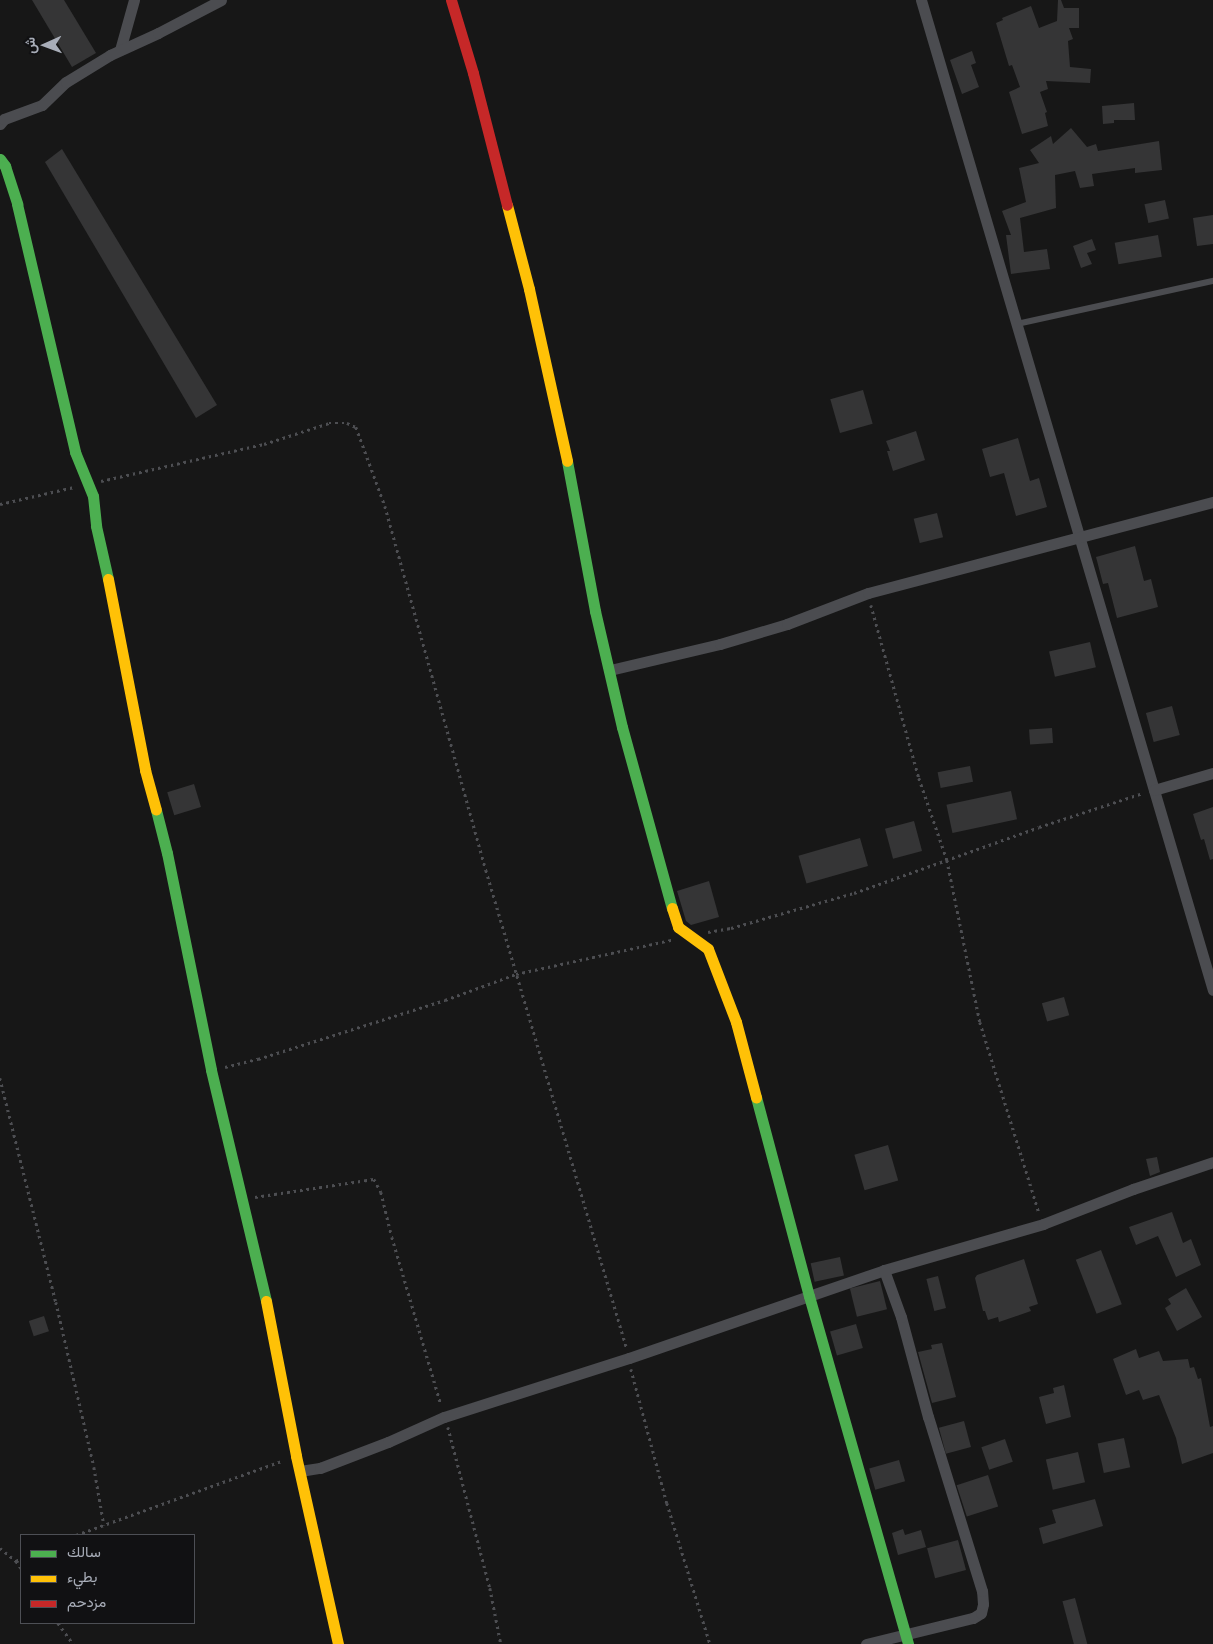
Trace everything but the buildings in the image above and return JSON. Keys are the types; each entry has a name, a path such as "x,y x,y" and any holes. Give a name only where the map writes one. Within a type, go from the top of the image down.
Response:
{"street":[{"path":"120,50 134,0"},
{"path":"1,119 42,105 66,82 120,50 221,0"},
{"path":"452,0 529,289 575,495 595,611 622,727 674,916 678,927 708,949 736,1022 809,1296 907,1640"},
{"path":"921,0 1213,990"},
{"path":"0,160 5,166 17,204 75,452 93,496 96,526 105,563 145,770 167,853 211,1070 273,1330 296,1456 338,1644"},
{"path":"610,670 720,644 787,624 868,593 1213,502"},
{"path":"1154,790 1213,773"},
{"path":"300,1471 320,1468 388,1442 444,1416 629,1358 884,1270 1043,1224 1133,1189 1213,1162"},
{"path":"866,1644 907,1640 973,1618 981,1613 983,1604 982,1590 928,1417 901,1317 884,1270"}],"lane":[{"path":"1017,324 1213,281"}],"path":[{"path":"0,504 264,444 329,423 347,422 356,427 385,506 483,861 629,1358 667,1503 710,1644"},
{"path":"868,593 919,778 946,860 980,1022 1043,1224"},
{"path":"0,1078 58,1312 94,1467 104,1525"},
{"path":"241,1198 374,1179 381,1192 392,1237 444,1416 490,1588 501,1644"},
{"path":"79,1534 296,1456"},
{"path":"0,1548 20,1567"},
{"path":"16,1561 20,1559"},
{"path":"59,1624 73,1644"}],"traffic: fast":[{"path":"0,159 5,166 17,204 75,452 93,496 96,526 108,579"},
{"path":"567,461 595,611 622,727 672,908"},
{"path":"156,810 167,853 211,1070 266,1301"},
{"path":"756,1097 809,1296 908,1644"}],"traffic: slow":[{"path":"507,205 529,289 567,461"},
{"path":"108,579 145,770 156,810"},
{"path":"672,908 678,927 708,949 736,1022 756,1097"},
{"path":"266,1301 296,1456 338,1644"}],"traffic: jam":[{"path":"451,0 473,73 507,205"}]}
